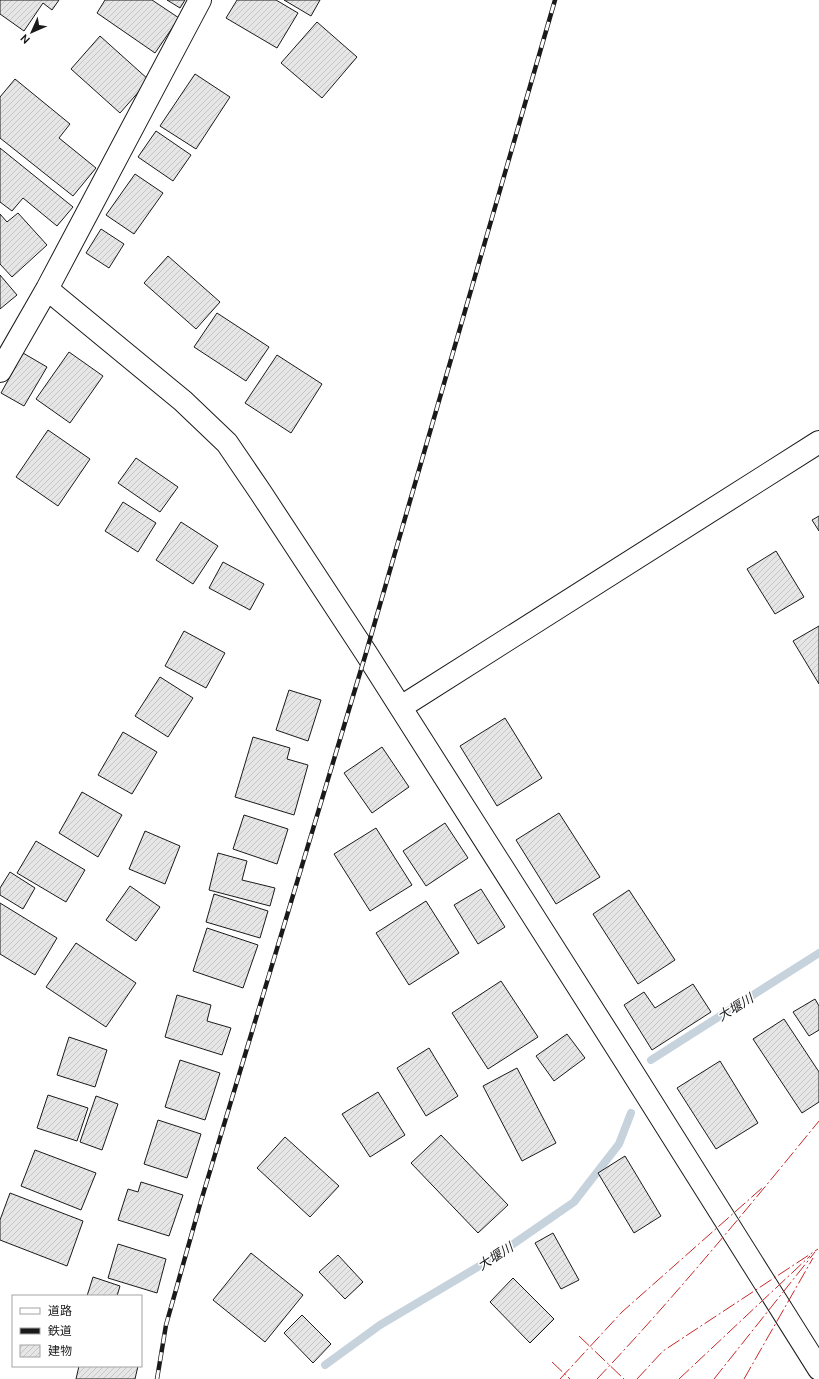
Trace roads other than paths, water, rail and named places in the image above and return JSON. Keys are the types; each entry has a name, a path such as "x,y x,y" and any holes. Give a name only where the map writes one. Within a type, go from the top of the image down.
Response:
{"street":[{"path":"0,371 47,289 200,0"},
{"path":"47,289 183,401 227,444 266,499 401,707 819,1369"},
{"path":"401,707 819,442"}],"waterway":[{"name":"大堰川","path":"651,1060 819,953"},
{"name":"大堰川","path":"325,1365 380,1325 493,1258 574,1202 619,1144 631,1113"}],"railway":[{"path":"157,1379 166,1325 201,1201 366,653 555,0"}]}
